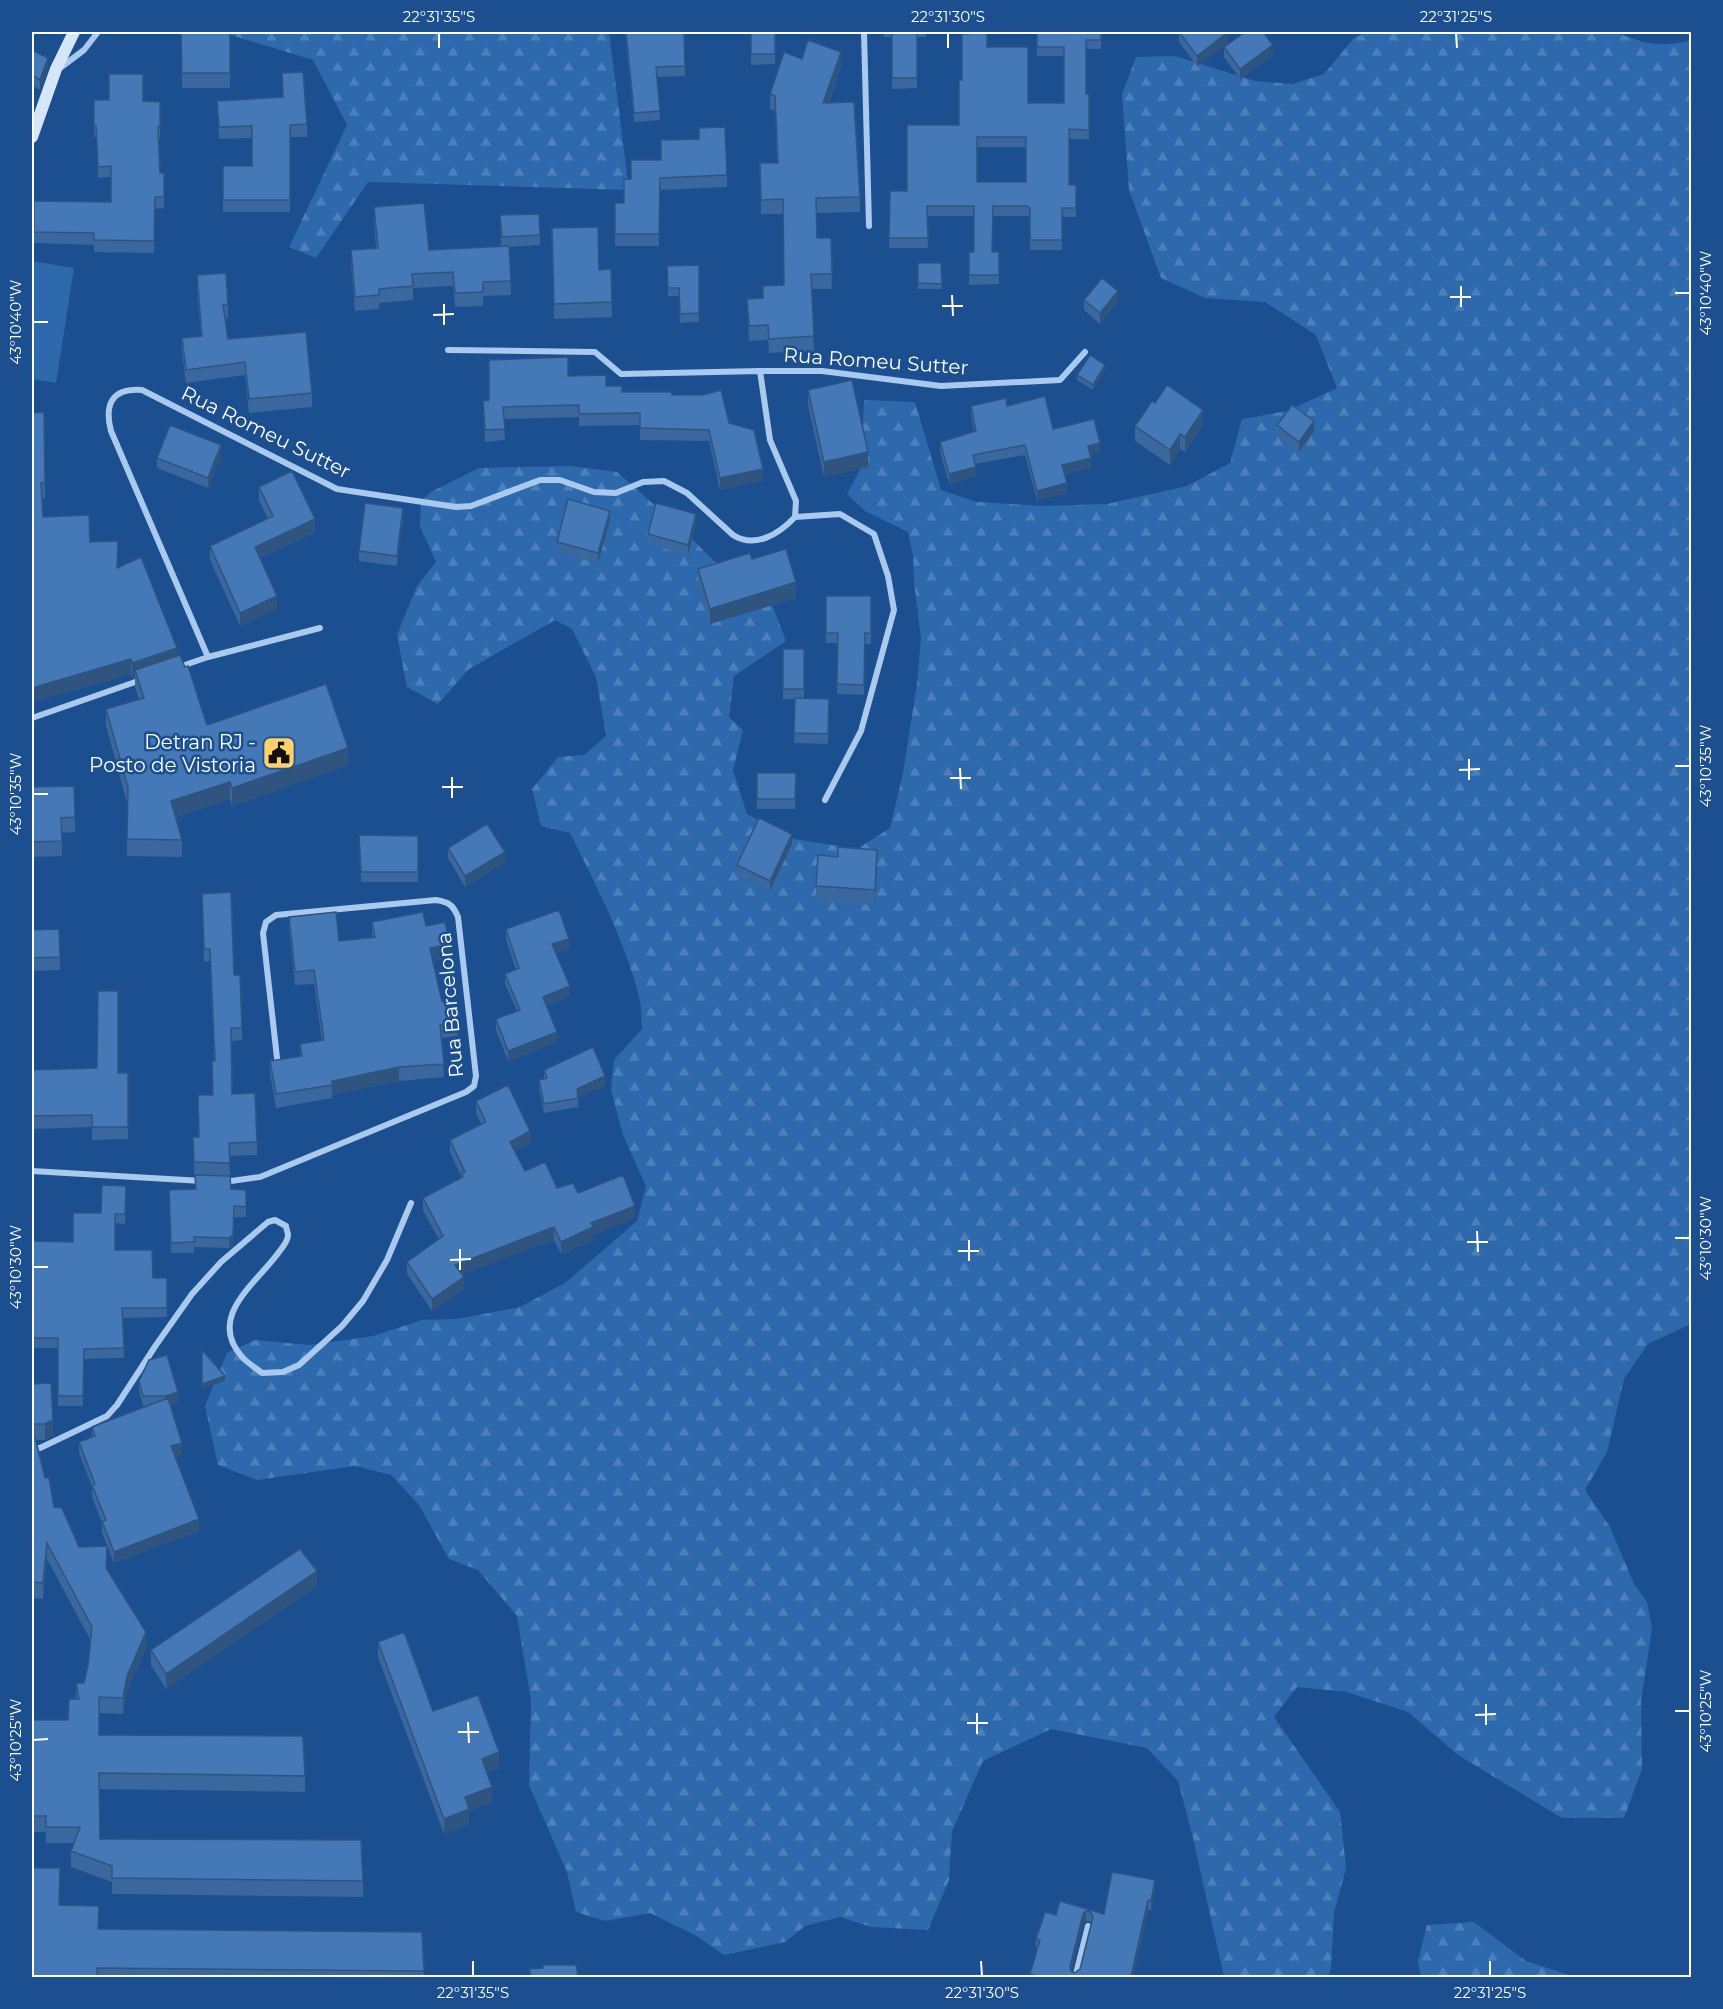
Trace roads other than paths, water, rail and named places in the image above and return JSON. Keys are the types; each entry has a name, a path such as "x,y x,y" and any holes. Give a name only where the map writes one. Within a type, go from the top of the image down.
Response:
{"main road":[{"path":"32,137 56,69 74,32"}],"street":[{"path":"56,69 71,61 84,50 98,32"},
{"path":"864,32 869,226"},
{"name":"Rua Romeu Sutter","path":"448,350 595,352 621,374 822,371 941,386 1060,380 1085,352"},
{"name":"Rua Romeu Sutter","path":"208,657 111,431 107,417 109,404 117,394 128,389 142,390 337,489 456,507 471,506 540,480 560,480 594,492 616,493 643,482 664,481 687,493 733,535 748,542 783,529 795,517 796,501 770,440 760,371"},
{"path":"795,517 840,514 874,534 888,576 894,610 861,731 825,800"},
{"path":"164,672 208,657 320,628"},
{"path":"32,718 153,676"},
{"name":"Rua Barcelona","path":"32,1171 224,1182 260,1177 466,1092 474,1086 476,1076 458,917 454,907 447,902 436,900 276,915 266,922 263,933 278,1067"},
{"path":"32,1448 40,1448 107,1416 117,1406 192,1294 221,1262 268,1222 275,1220 286,1226 288,1236 284,1246 270,1266 241,1296 231,1313 229,1326 231,1338 243,1358 262,1373 284,1372 299,1365 342,1326 363,1301 387,1260 411,1203"},
{"path":"1076,1977 1088,1926"}],"place":[{"name":"Detran RJ - Posto de Vistoria","path":"279,753"}]}
